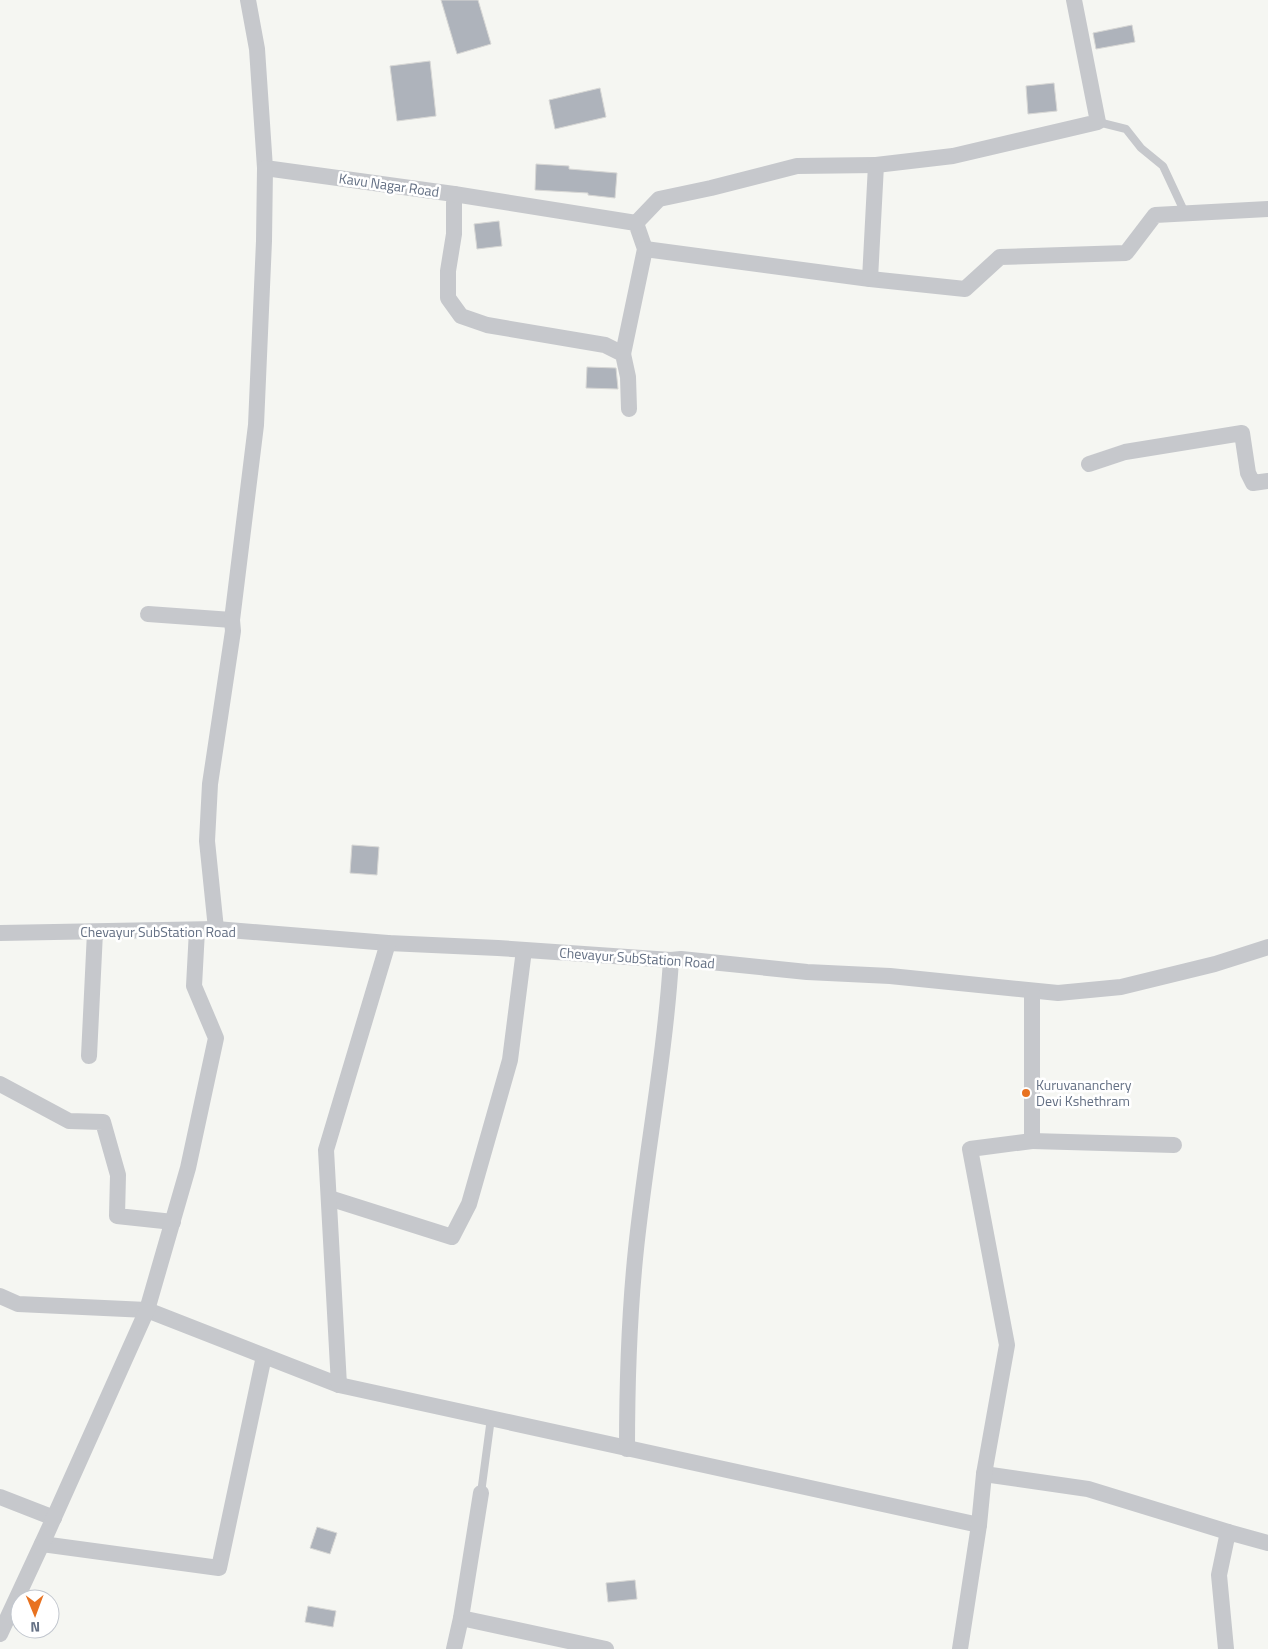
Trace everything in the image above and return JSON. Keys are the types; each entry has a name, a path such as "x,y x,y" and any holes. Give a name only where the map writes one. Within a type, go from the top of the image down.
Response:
{"street":[{"path":"216,929 207,841 210,784 234,631 232,620 256,425 264,241 265,168 257,49 248,0"},
{"path":"636,223 659,199 798,166 876,165 953,156 1098,122 1074,0"},
{"path":"870,279 876,165"},
{"name":"Kavu Nagar Road","path":"265,168 454,194 454,234 448,271 448,298 462,316 488,325 605,345 623,354"},
{"path":"454,194 636,223"},
{"path":"645,249 870,279 965,288 1000,257 1126,253 1155,215 1268,209"},
{"path":"629,409 628,377 623,354 645,249 636,223"},
{"path":"1089,464 1125,452 1242,433 1248,473 1253,482 1268,481"},
{"path":"148,614 232,620"},
{"name":"Chevayur SubStation Road","path":"0,933 216,929 388,943 670,960 681,959 807,972 890,976 1058,993 1121,987 1215,964 1268,947"},
{"path":"0,1634 147,1310 188,1168 216,1038 194,986 197,930"},
{"path":"89,1056 95,932"},
{"path":"339,1385 326,1150 388,943"},
{"path":"329,1198 452,1237 469,1204 510,1060 524,950"},
{"path":"627,1449 627,1378 636,1250 668,1008 670,960"},
{"path":"1032,991 1032,1141"},
{"path":"0,1084 69,1121 102,1122 118,1175 117,1216 172,1222"},
{"path":"960,1649 979,1525 984,1474 1007,1345 970,1149 1032,1141 1174,1145"},
{"path":"0,1296 18,1304 147,1310 339,1385 979,1525"},
{"path":"42,1544 219,1568 264,1356"},
{"path":"984,1474 1088,1489 1268,1543"},
{"path":"454,1649 461,1618 481,1493"},
{"path":"0,1497 54,1518"},
{"path":"1226,1649 1219,1575 1228,1532"},
{"path":"461,1618 606,1649"}],"lane":[{"path":"1098,122 1126,129 1141,148 1163,166 1185,214"},
{"path":"481,1493 492,1418"}],"building":[{"path":"441,0 478,0 491,44 457,54"},
{"path":"1132,25 1135,42 1096,49 1093,33"},
{"path":"430,61 436,116 397,121 390,66"},
{"path":"1054,83 1057,111 1028,114 1026,86"},
{"path":"600,88 606,117 555,129 549,100"},
{"path":"536,164 569,166 569,169 617,173 615,198 588,195 588,193 535,190"},
{"path":"499,221 502,246 477,249 474,224"},
{"path":"587,367 616,368 618,389 586,388"},
{"path":"352,845 379,847 377,875 350,873"},
{"path":"317,1527 337,1533 330,1554 310,1548"},
{"path":"635,1580 637,1599 608,1602 606,1583"},
{"path":"308,1606 336,1611 333,1627 305,1622"}],"place":[{"name":"Kuruvananchery Devi Kshethram","path":"1026,1093"}]}
